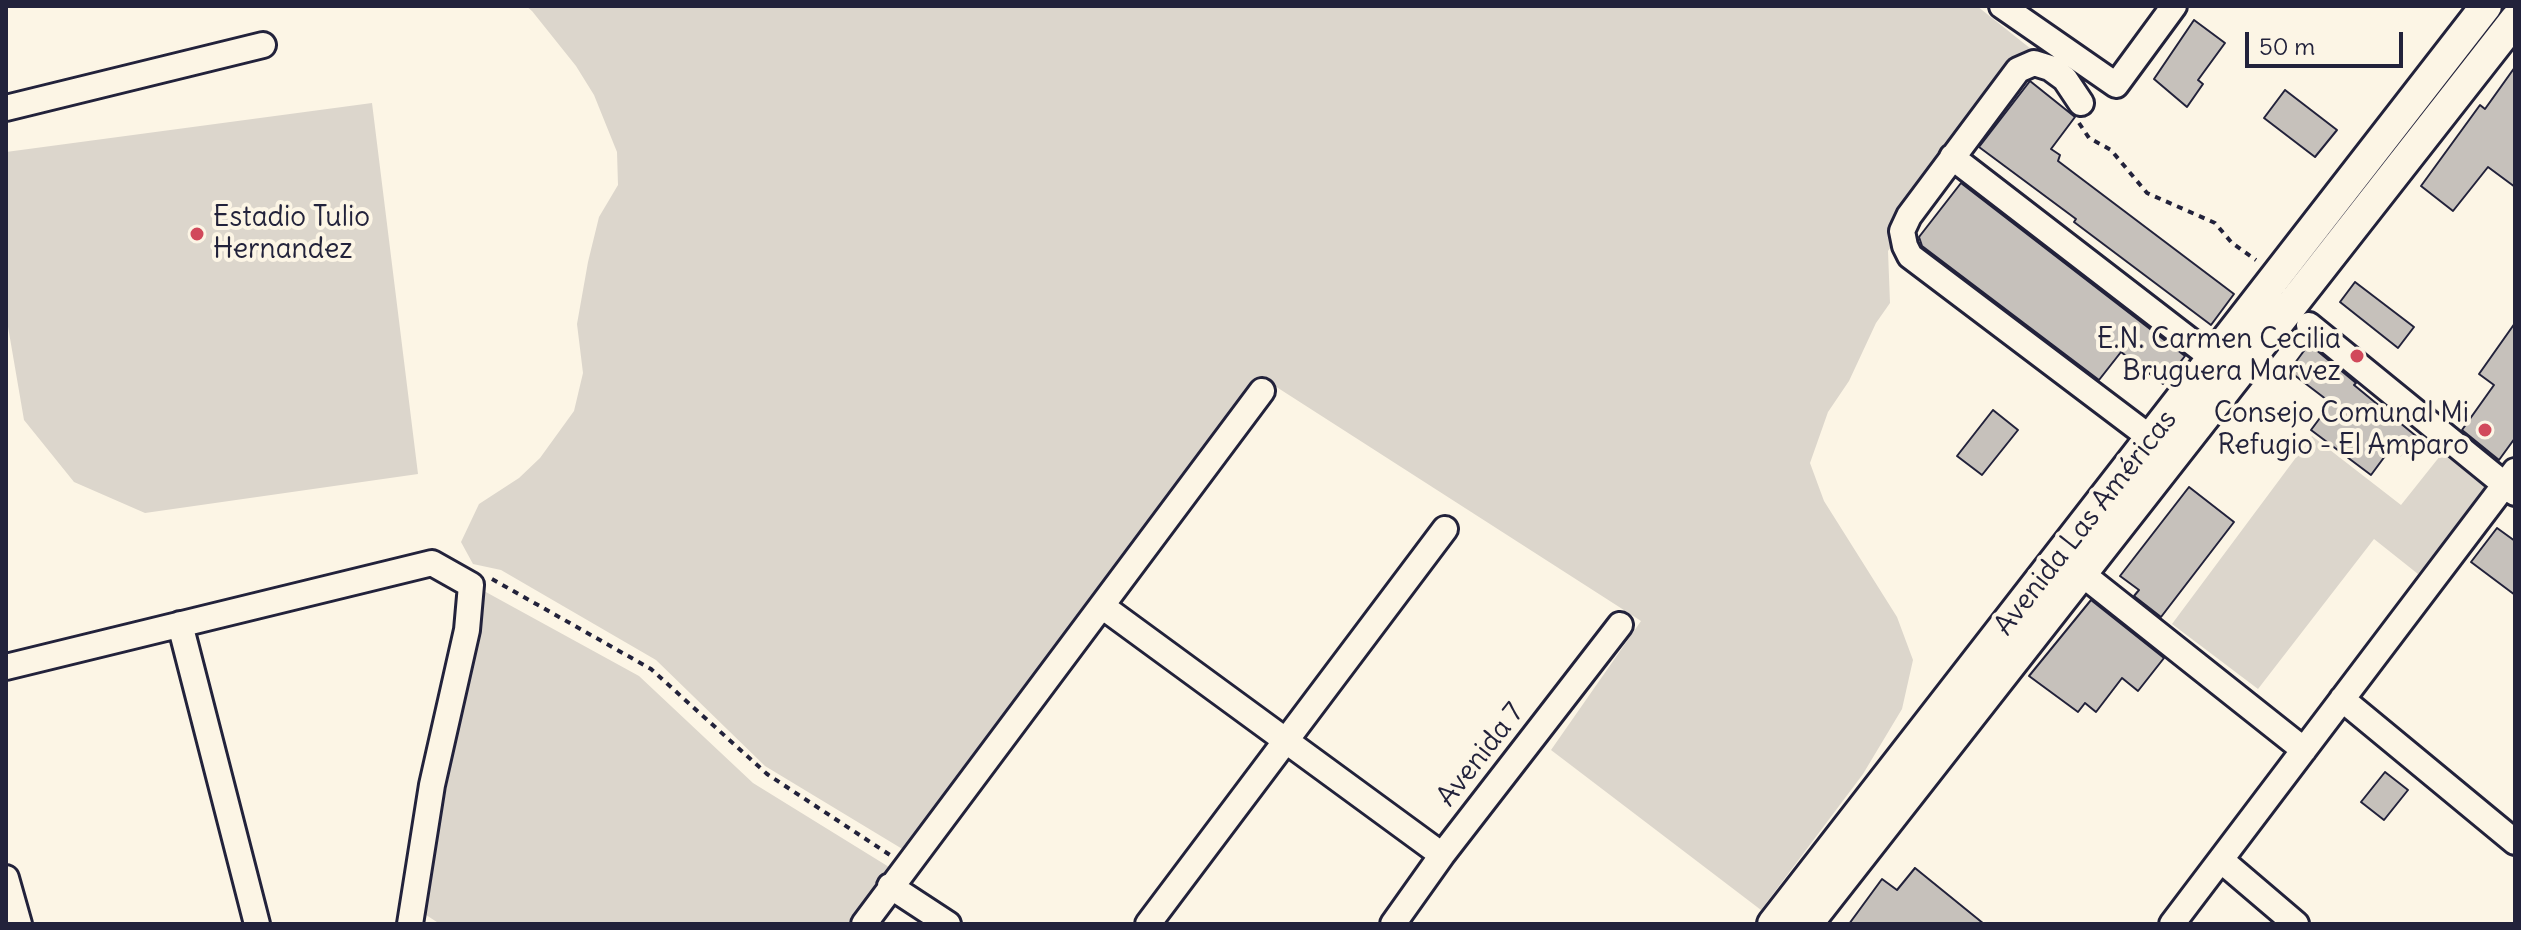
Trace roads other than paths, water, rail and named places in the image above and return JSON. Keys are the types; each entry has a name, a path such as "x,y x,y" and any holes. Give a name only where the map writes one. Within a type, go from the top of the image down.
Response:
{"main road":[{"name":"Avenida Las Américas","path":"1773,924 2486,6"},
{"name":"Avenida Las Américas","path":"1807,924 2515,20"}],"street":[{"path":"2002,6 2116,85 2174,6"},
{"path":"6,108 263,45"},
{"path":"2081,103 2065,79 2050,68 2034,63 2018,70 1909,216 1902,231 1910,256 2152,439"},
{"path":"1952,157 2214,359"},
{"path":"2172,924 2342,699 2512,483 2309,325"},
{"path":"864,924 1262,391"},
{"path":"1148,924 1445,529"},
{"path":"6,667 432,563 471,585 467,630 432,785 413,923"},
{"path":"2081,573 2304,750"},
{"path":"1102,606 1442,855"},
{"path":"180,624 257,924"},
{"name":"Avenida 7","path":"1393,924 1442,855 1620,625"},
{"path":"2342,699 2515,842"},
{"path":"2221,860 2296,924"},
{"path":"6,878 19,924"},
{"path":"890,886 948,924"}],"place":[{"name":"Estadio Tulio Hernandez","path":"197,234"},
{"name":"E.N. Carmen Cecilia Bruguera Marvez","path":"2357,356"},
{"name":"Consejo Comunal Mi Refugio - El Amparo","path":"2485,430"}]}
